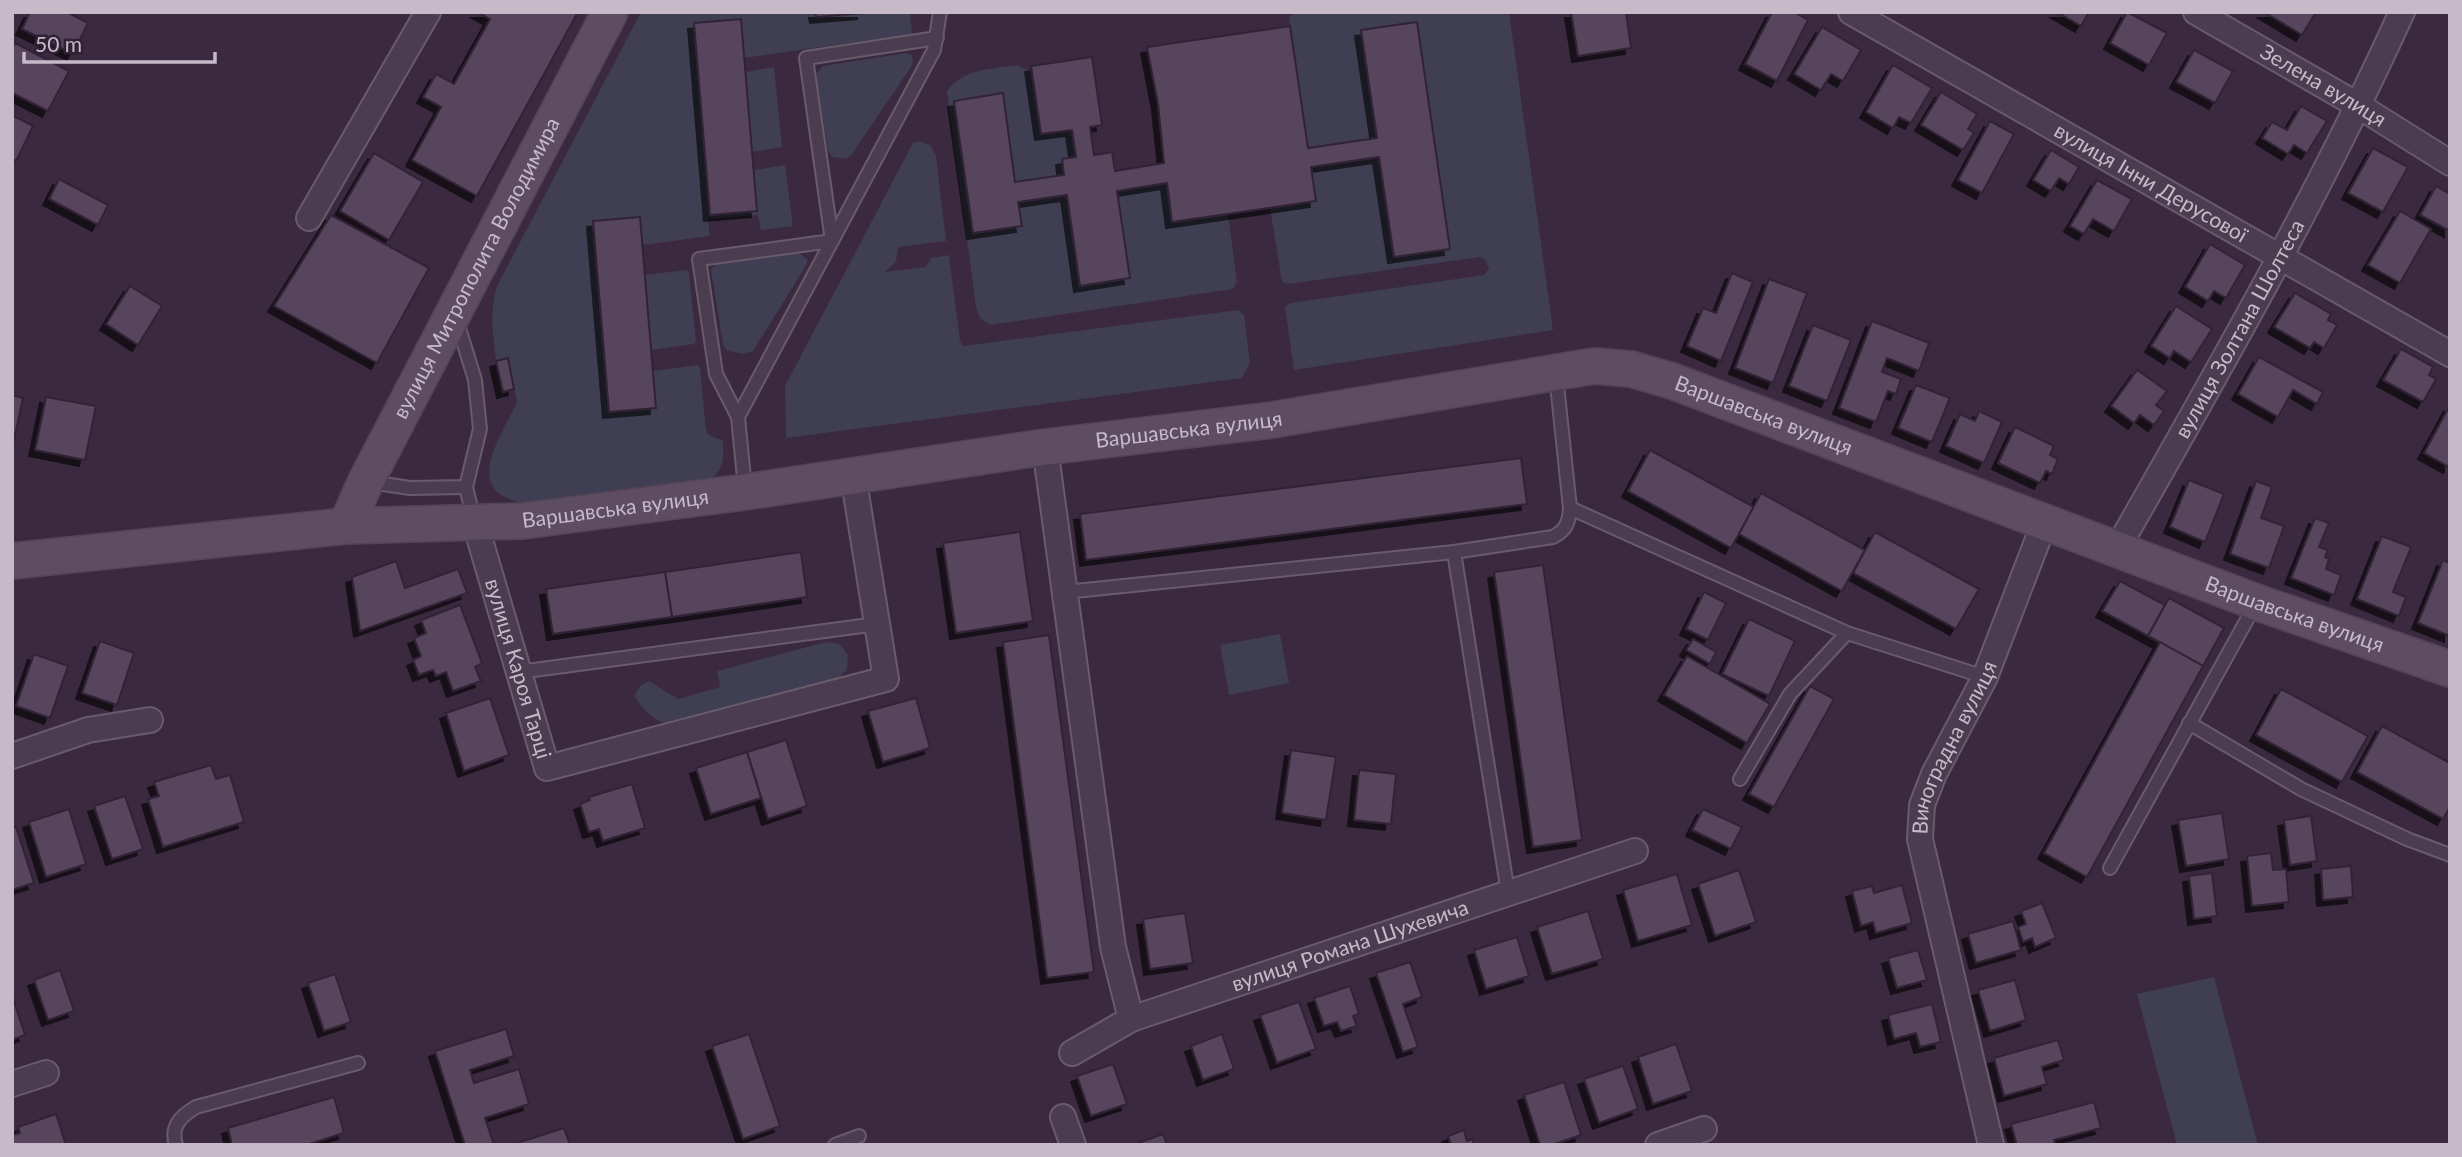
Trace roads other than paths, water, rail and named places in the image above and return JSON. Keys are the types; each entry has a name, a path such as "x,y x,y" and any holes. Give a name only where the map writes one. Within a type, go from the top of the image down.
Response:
{"street":[{"path":"309,218 428,12"},
{"name":"вулиця Митрополита Володимира","path":"346,526 366,481 610,12"},
{"name":"вулиця Інни Дерусової","path":"1851,12 2450,354"},
{"name":"Зелена вулиця","path":"2196,12 2359,106 2450,163"},
{"name":"вулиця Золтана Шолтеса","path":"2117,549 2280,258 2359,106 2402,12"},
{"name":"Варшавська вулиця","path":"475,523 523,521 746,492 1045,447 1272,420 1594,366 1631,369 1661,378 2256,602 2450,669"},
{"path":"1045,447 1113,947 1131,1019"},
{"name":"вулиця Кароя Тарці","path":"475,523 547,768 886,679 853,475"},
{"name":"Виноградна вулиця","path":"1992,1145 1920,839 1922,805 1934,774 1985,677 2045,521"},
{"path":"12,561 346,526 475,523"},
{"path":"12,756 88,730 150,720"},
{"name":"вулиця Романа Шухевича","path":"1072,1053 1131,1019 1635,850"},
{"path":"12,1084 46,1073"},
{"path":"1063,1117 1073,1145"},
{"path":"1658,1145 1704,1129"}],"lane":[{"path":"738,417 934,51 940,12"},
{"path":"832,241 806,58 937,38"},
{"path":"746,492 738,417 716,374 699,259 832,241"},
{"path":"451,318 459,328 475,380 480,429 466,487 475,523"},
{"path":"1065,592 1454,552 1553,537 1562,532 1570,521 1556,371"},
{"path":"366,481 410,488 466,487"},
{"path":"1570,508 1847,633 1985,677"},
{"path":"1454,552 1508,893"},
{"path":"2109,868 2256,602"},
{"path":"519,672 877,624"},
{"path":"1740,779 1790,694 1847,633"},
{"path":"2189,723 2301,789 2407,839 2450,855"},
{"path":"176,1145 176,1124 184,1114 196,1107 358,1063"},
{"path":"835,1145 859,1136"}]}
